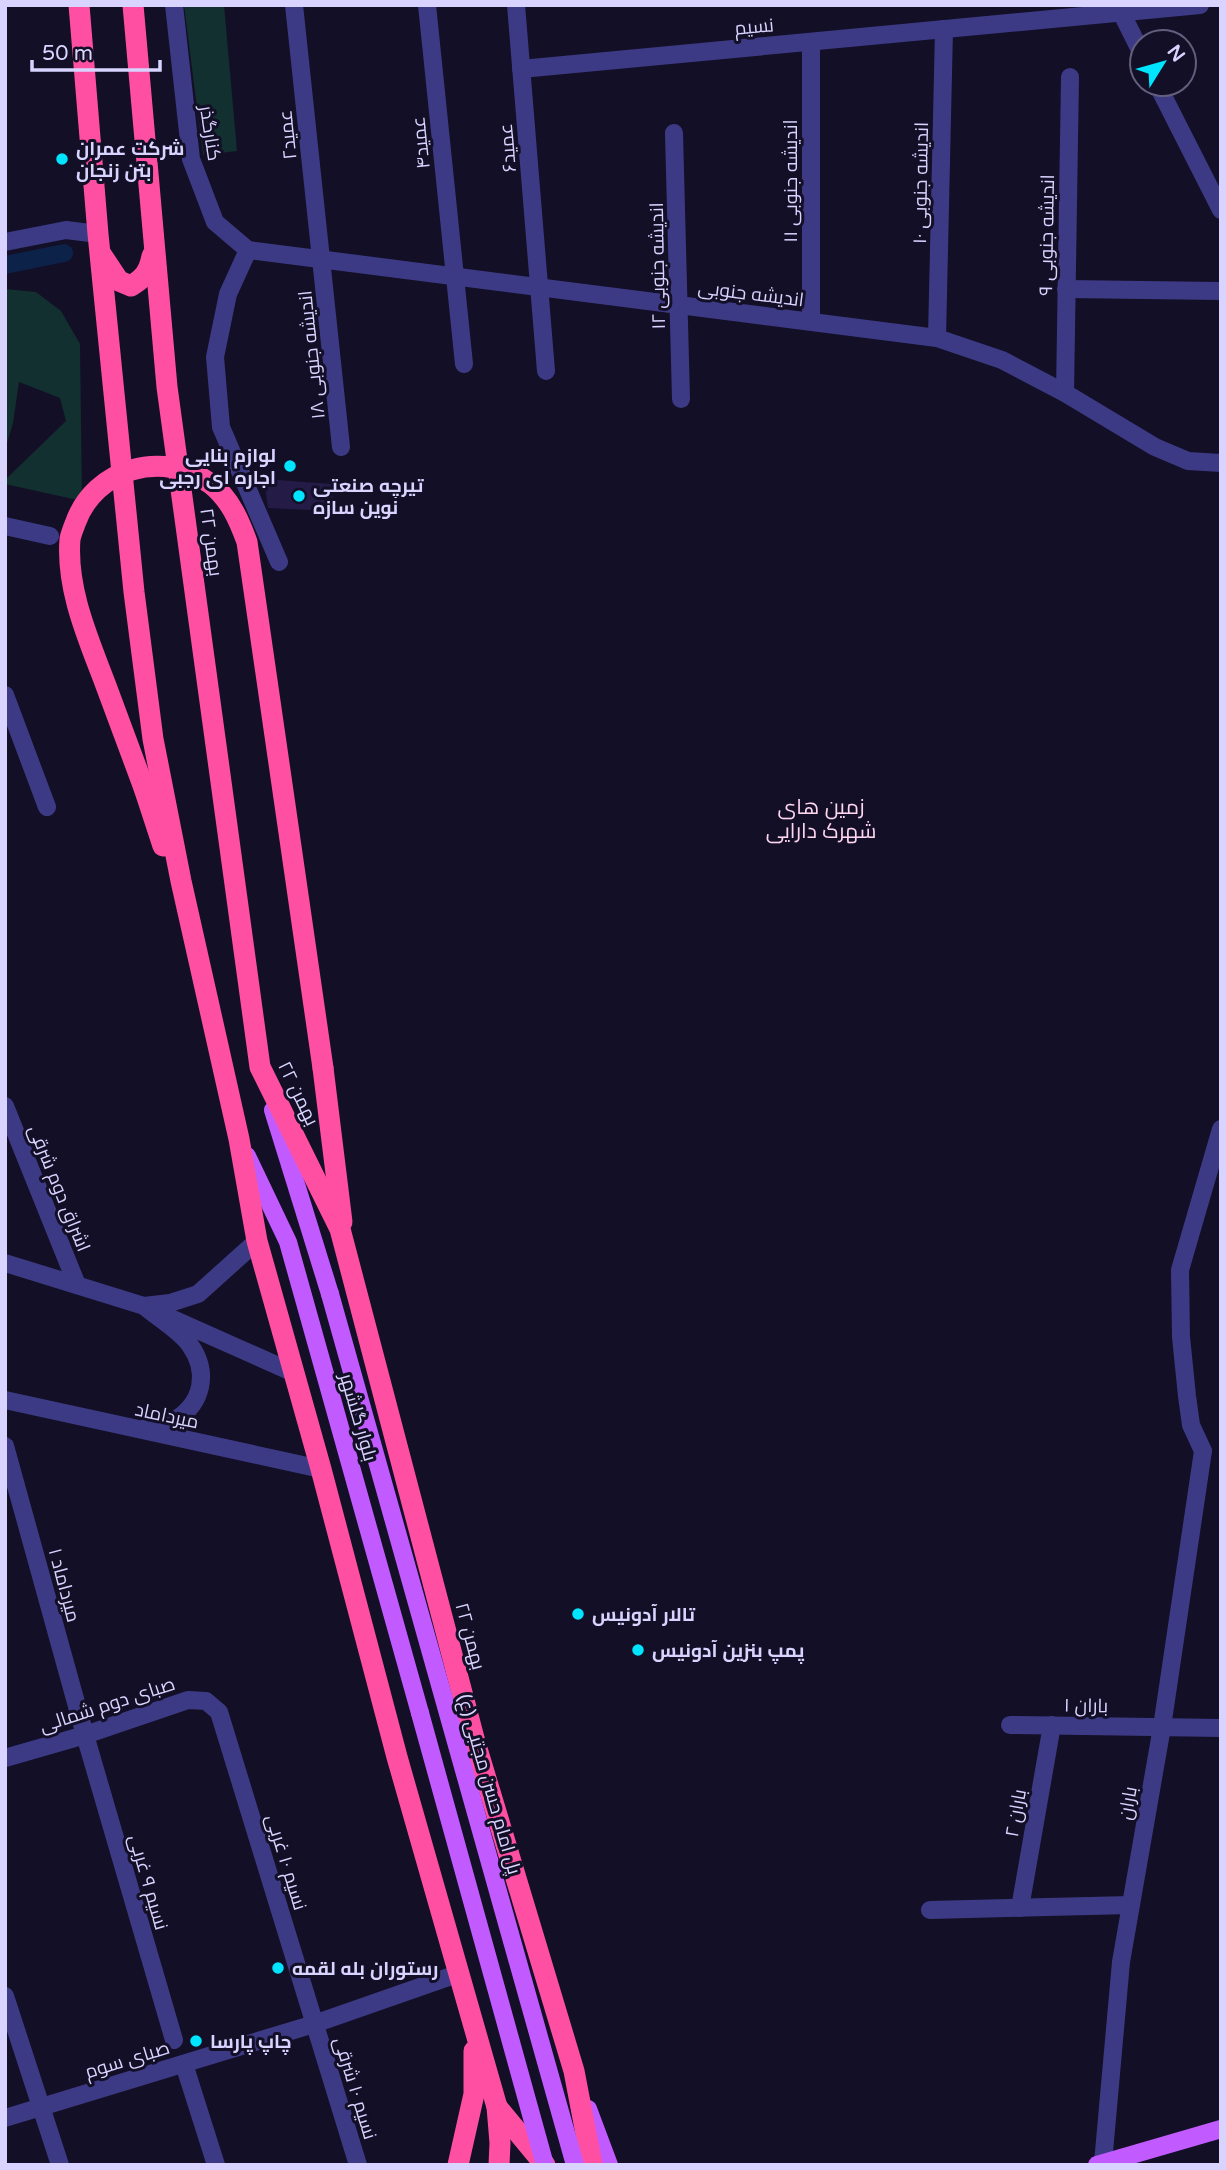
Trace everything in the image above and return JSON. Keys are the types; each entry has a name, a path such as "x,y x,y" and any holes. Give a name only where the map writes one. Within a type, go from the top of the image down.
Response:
{"highway":[{"path":"79,5 99,243 134,592 150,712 181,881 239,1139 257,1241 397,1757 497,2108 499,2165"},
{"name":"۲۲ بهمن","path":"133,5 167,387 260,1067 340,1229 346,1248 475,1742 574,2071 592,2165"},
{"path":"99,243 120,281 131,286 149,270 154,249"},
{"path":"190,919 83,624 73,586 70,538 81,507 100,486 118,475 138,468 167,467 188,473 213,486 228,501 247,542 323,1068 346,1248"},
{"path":"458,2165 474,2094 474,2025"},
{"path":"567,2165 573,2151 570,2103 574,2071"},
{"path":"497,2108 545,2165"}],"main road":[{"name":"پل امام حسن مجتبی (ع)","path":"260,1067 330,1294 575,2165"},
{"name":"بلوار گلشهر","path":"239,1139 288,1242 545,2165"},
{"path":"574,2071 609,2165"},
{"path":"1100,2164 1221,2129"}],"street":[{"name":"کنارگذر","path":"174,5 191,159 215,222 248,250"},
{"name":"عمید۲","path":"293,5 322,259"},
{"name":"عمید۴","path":"427,5 464,364"},
{"name":"عمید۶","path":"516,5 546,371"},
{"name":"نسیم","path":"521,68 1200,5"},
{"path":"1121,12 1129,28"},
{"name":"اندیشه جنوبی ۱۰","path":"937,338 944,29"},
{"name":"اندیشه جنوبی ۱۱","path":"811,41 811,321"},
{"name":"اندیشه جنوبی ۹","path":"1065,393 1070,77"},
{"path":"1164,98 1221,210"},
{"name":"اندیشه جنوبی ۱۲","path":"674,133 681,399"},
{"path":"5,242 66,230 99,243"},
{"path":"248,250 228,294 215,356 221,427 279,562"},
{"name":"اندیشه جنوبی","path":"248,250 937,338 1002,360 1065,393 1155,447 1188,461 1221,463"},
{"name":"اندیشه جنوبی ۱۸","path":"322,259 341,447"},
{"path":"1066,289 1221,291"},
{"path":"5,526 50,536"},
{"path":"5,695 47,807"},
{"name":"اشراق دوم شرقی","path":"5,1106 77,1285"},
{"path":"1212,1451 1191,1425 1181,1336 1180,1270 1221,1129"},
{"path":"144,1306 170,1303 198,1294 257,1241"},
{"path":"5,1263 144,1306 292,1373"},
{"path":"136,1430 173,1422 191,1408 202,1389 200,1363 189,1343 144,1306"},
{"name":"میرداماد","path":"5,1400 321,1469"},
{"name":"میرداماد ۱","path":"5,1446 85,1735"},
{"name":"باران","path":"1100,2164 1121,1962 1212,1451"},
{"name":"صبای دوم شمالی","path":"5,1758 85,1735 188,1700 206,1702 219,1712"},
{"name":"نسیم ۱۰ غربی","path":"219,1712 314,2025"},
{"name":"باران ۱","path":"1010,1725 1221,1728"},
{"name":"باران ۲","path":"1020,1908 1052,1726"},
{"name":"نسیم ۹ غربی","path":"85,1735 174,2040"},
{"path":"930,1910 1131,1905"},
{"name":"صبای سوم","path":"5,2118 314,2025 460,1973"},
{"path":"5,1996 60,2165"},
{"name":"نسیم ۱۰ شرقی","path":"314,2025 358,2165"},
{"path":"184,2064 215,2165"}],"green space":[{"path":"184,5 224,5 237,151 203,155"},
{"path":"5,289 36,292 61,311 80,344 82,501 5,484 5,480 66,421 60,398 19,382 13,423 5,450"}],"building":[{"name":"تیرچه صنعتی نوین سازه","path":"264,479 332,484 333,511 268,508"}],"waterway":[{"path":"5,265 64,253"}],"place":[{"name":"شرکت عمران بتن زنجان","path":"62,159"},
{"name":"لوازم بنایی اجاره ای رجبی","path":"290,466"},
{"name":"تیرچه صنعتی نوین سازه","path":"299,496"},
{"name":"تالار آدونیس","path":"578,1614"},
{"name":"پمپ بنزین آدونیس","path":"638,1650"},
{"name":"رستوران بله لقمه","path":"278,1968"},
{"name":"چاپ پارسا","path":"196,2041"}],"district":[{"name":"زمین های شهرک دارایی","path":"821,819"}]}
